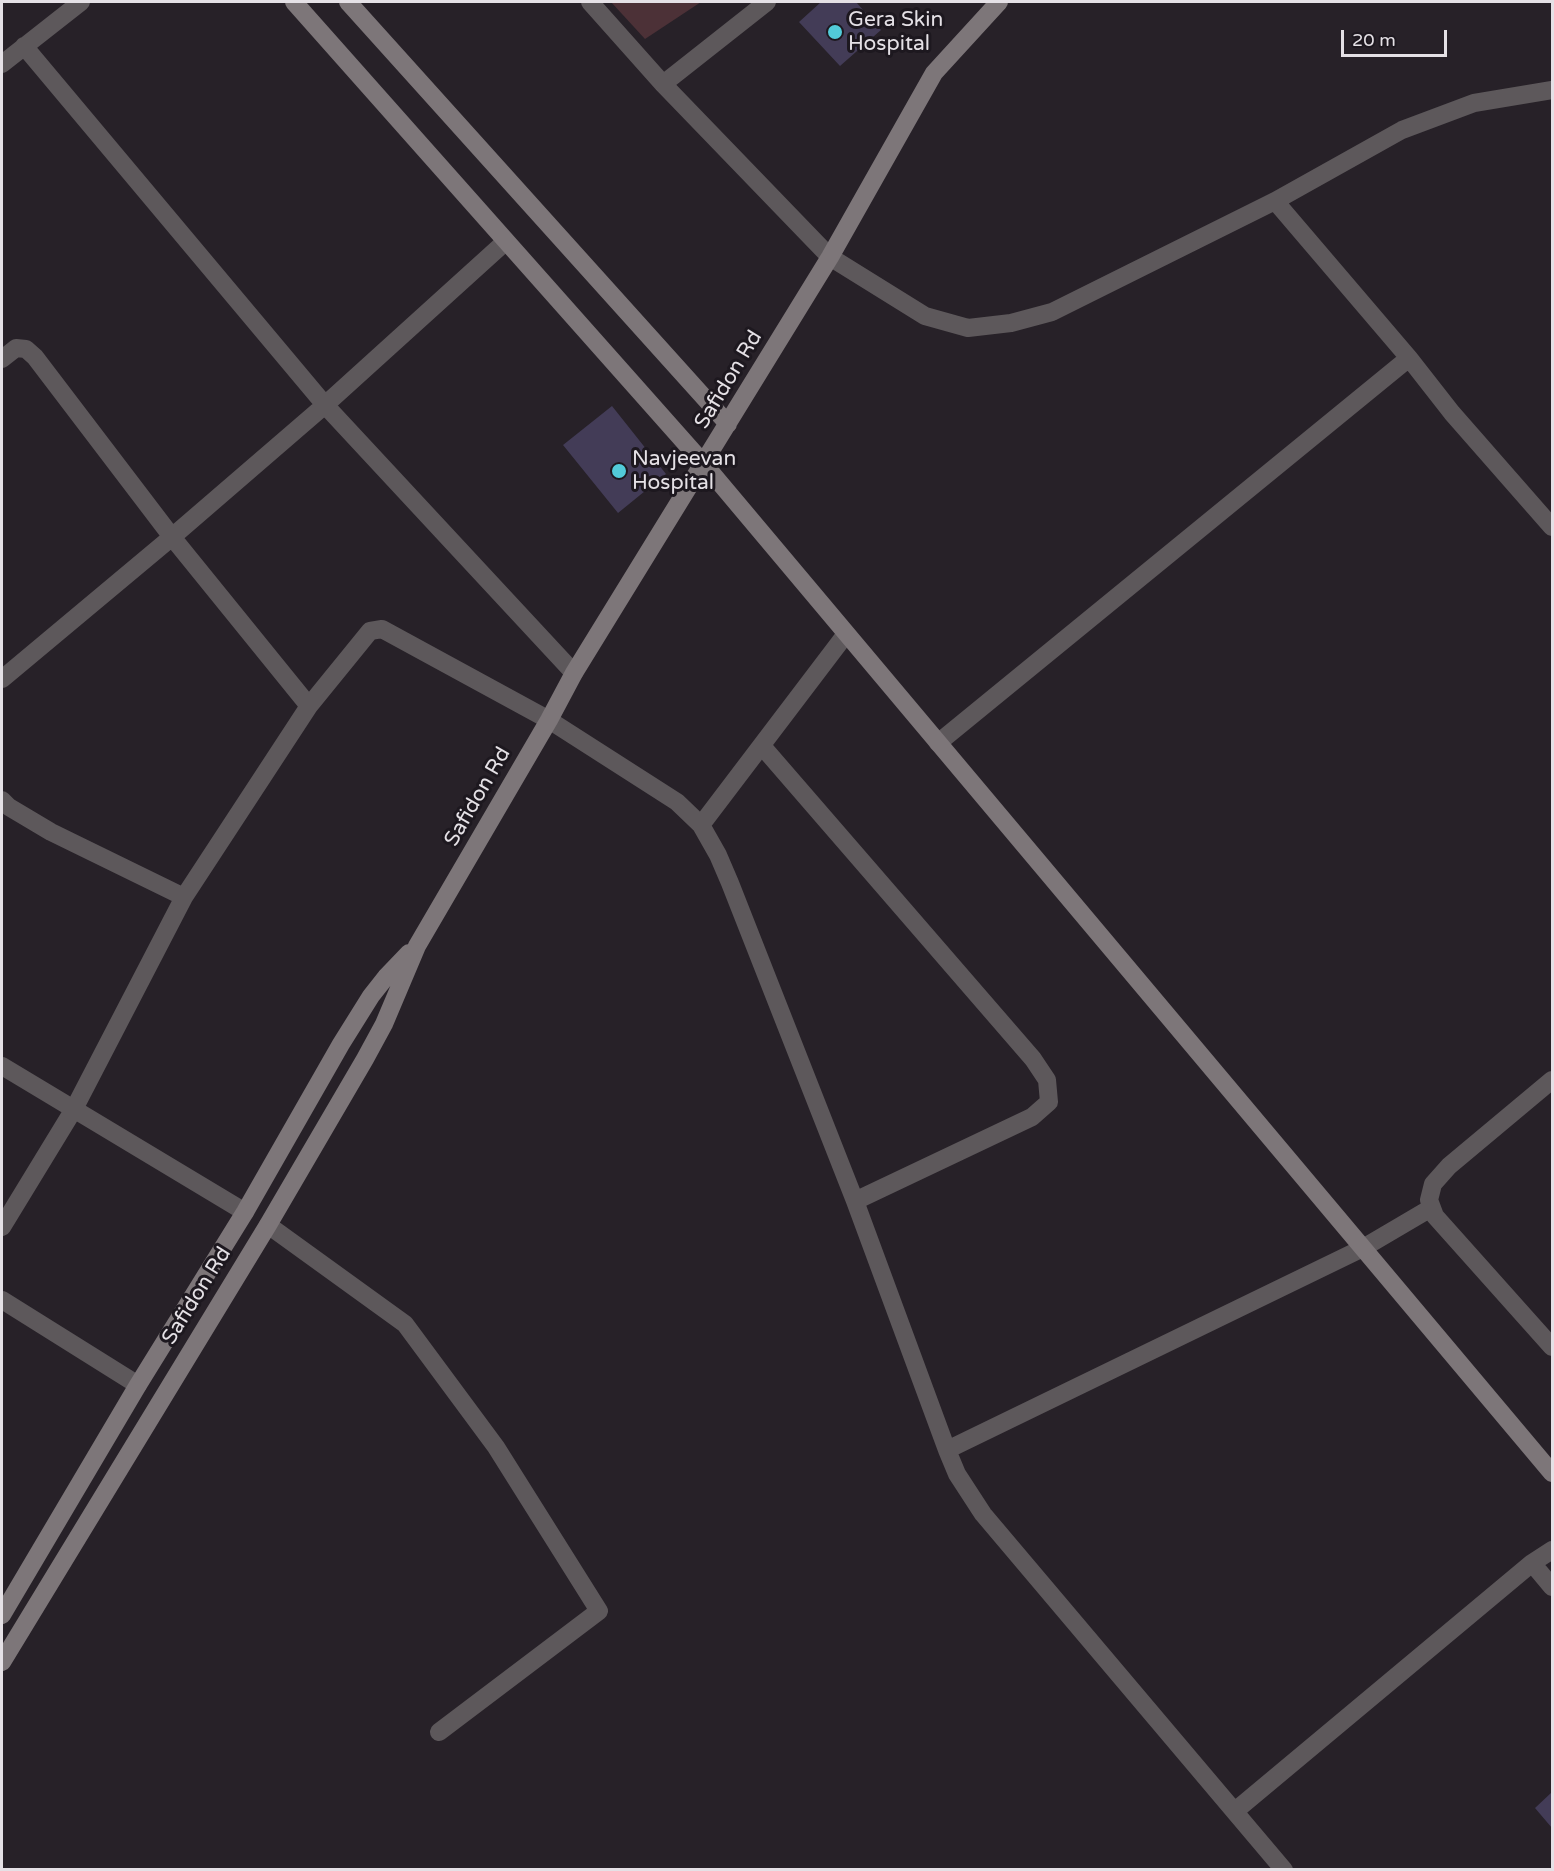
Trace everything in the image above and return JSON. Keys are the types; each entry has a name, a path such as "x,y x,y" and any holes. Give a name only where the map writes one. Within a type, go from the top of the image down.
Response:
{"main road":[{"path":"294,2 704,464 1552,1473"},
{"path":"348,2 728,424"},
{"name":"Safidon Rd","path":"2,1662 268,1225 384,1024 417,946 574,673 830,256 934,73 999,2"},
{"name":"Safidon Rd","path":"2,1615 138,1385 245,1212 341,1044 371,996 386,977 417,946"}],"street":[{"path":"2,64 81,2"},
{"path":"590,2 663,84 830,256 925,316 968,328 1011,323 1052,312 1275,201 1402,130 1474,103 1552,90"},
{"path":"663,84 767,2"},
{"path":"24,46 325,405 574,673"},
{"path":"1275,201 1409,358 1452,413 1552,527"},
{"path":"2,679 325,405 506,242"},
{"path":"2,359 16,348 26,349 35,357 172,537 309,706"},
{"path":"938,743 1409,358"},
{"path":"2,1227 74,1109 184,897 309,706 370,631 382,629 549,720 677,802 701,825 730,883 855,1201 957,1474 983,1514 1284,1869"},
{"path":"701,825 846,634"},
{"path":"762,746 1026,1050 1047,1080 1050,1102 1032,1118 855,1201"},
{"path":"2,800 9,807 51,831 184,897"},
{"path":"2,1066 245,1212"},
{"path":"1552,1080 1441,1175 1433,1184 1429,1200 1435,1216 1552,1347"},
{"path":"947,1450 1363,1248 1431,1208"},
{"path":"268,1225 405,1324 496,1447 599,1611 439,1732"},
{"path":"2,1300 138,1385"},
{"path":"1235,1811 1532,1563 1552,1550"},
{"path":"1532,1563 1552,1587"}],"shaded area":[{"path":"611,2 701,2 645,39"}],"building":[{"path":"821,2 856,2 881,30 840,66 799,22"},
{"path":"612,406 666,474 618,513 563,445"},
{"path":"1552,1792 1552,1828 1535,1808"}],"place":[{"name":"Gera Skin Hospital","path":"835,32"},
{"name":"Navjeevan Hospital","path":"619,471"}]}
